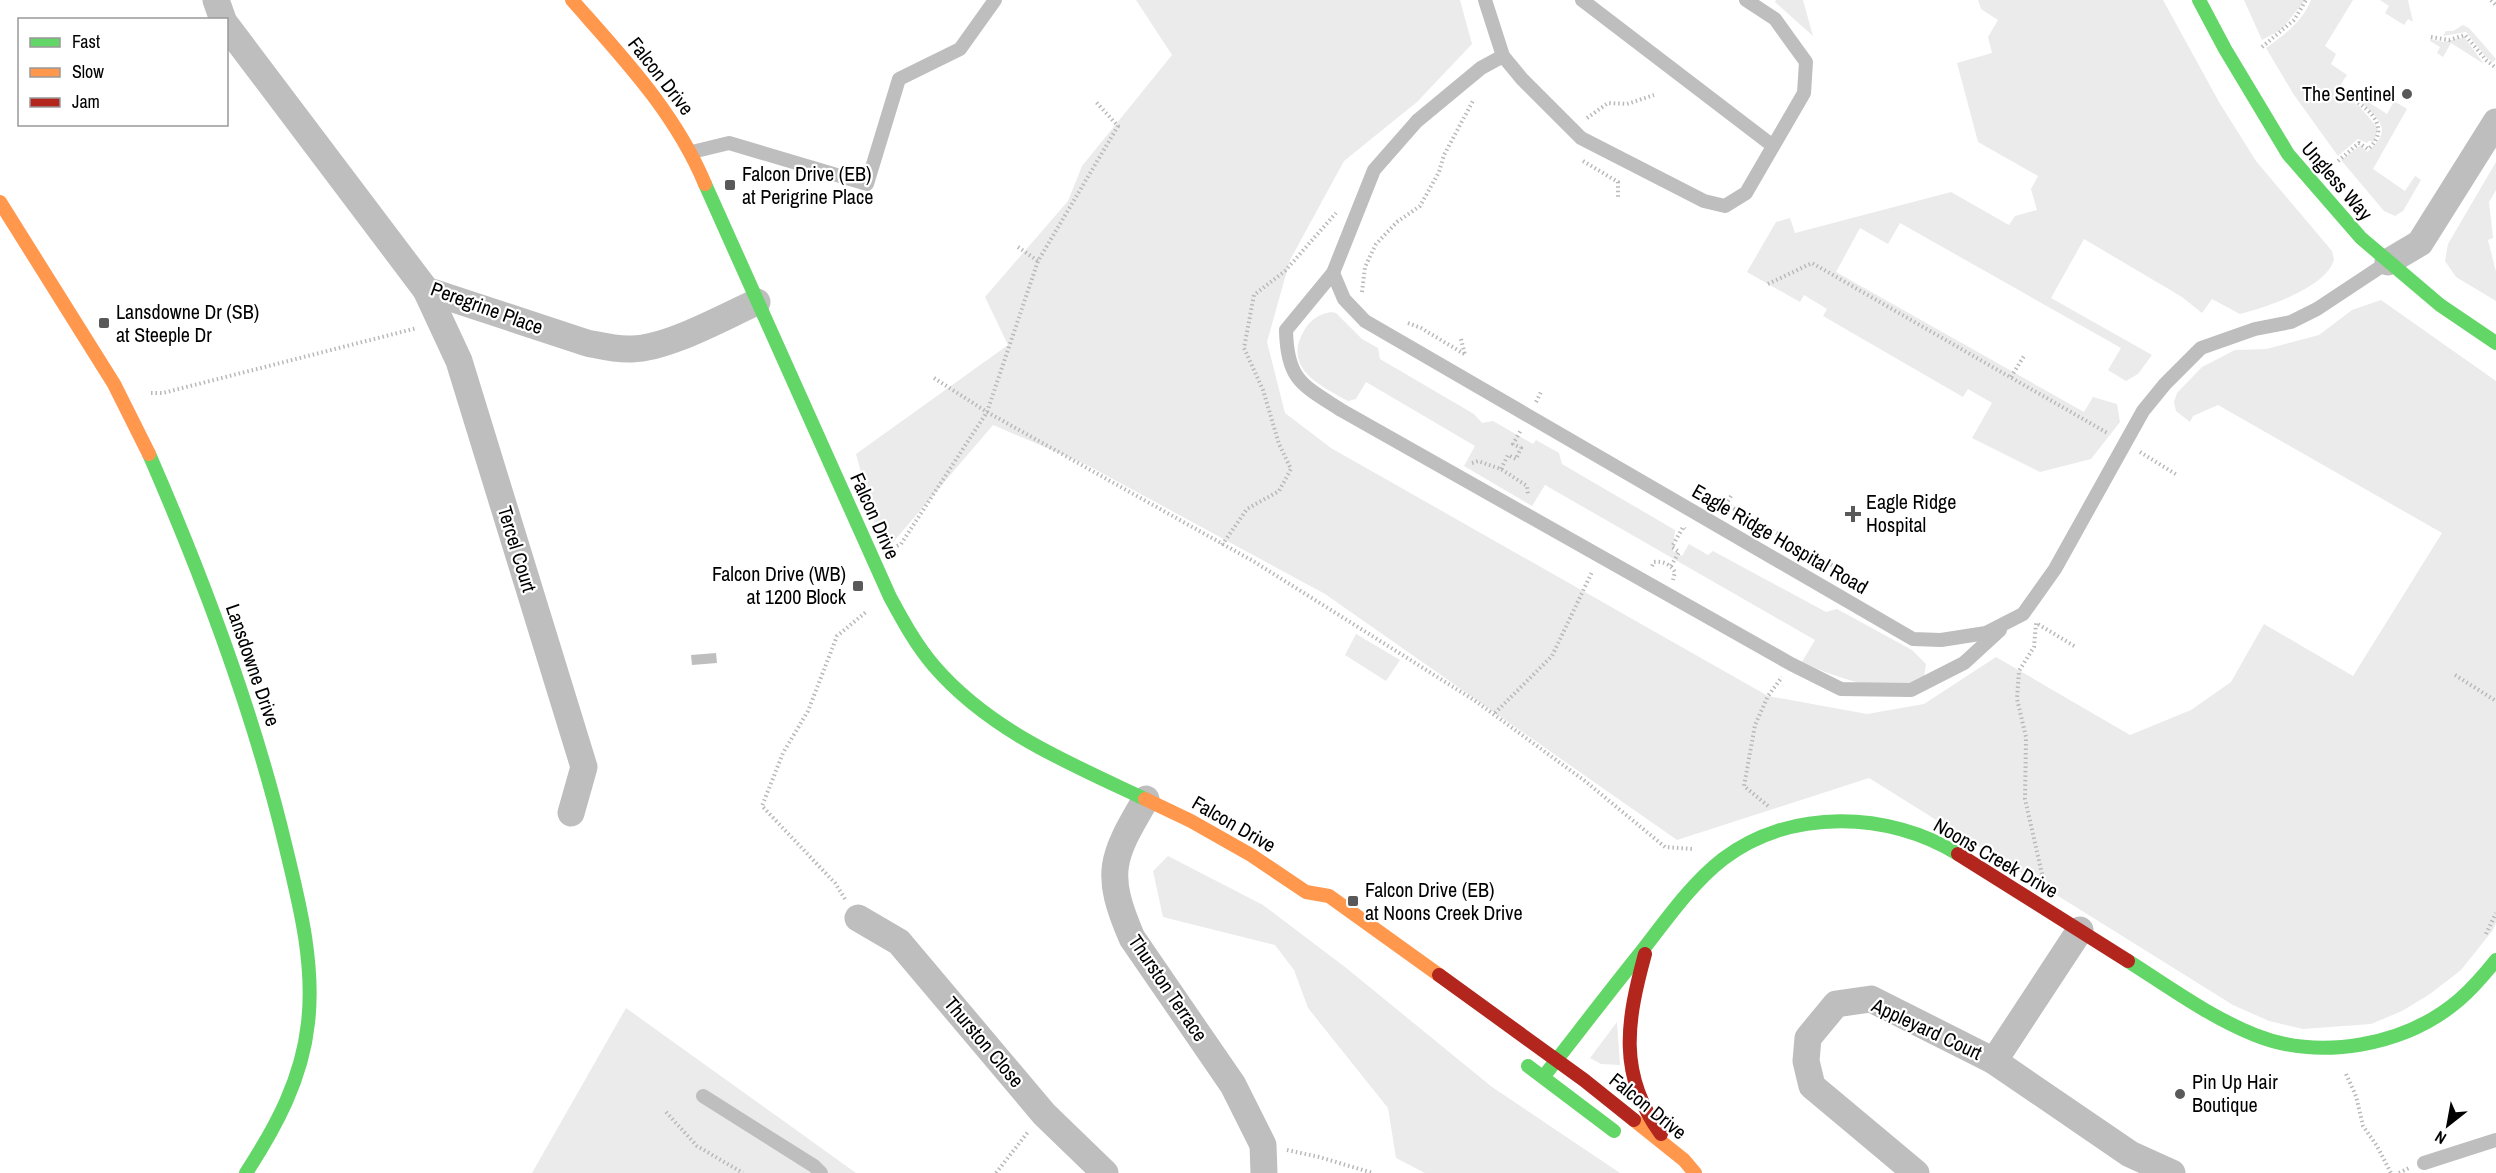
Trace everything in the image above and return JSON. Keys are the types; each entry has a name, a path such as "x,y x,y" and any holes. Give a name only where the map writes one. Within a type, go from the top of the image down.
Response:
{"street":[{"path":"216,0 222,18"},
{"name":"Falcon Drive","path":"572,0 640,77 668,113 692,152 890,597 911,635 933,665 958,692 989,717 1031,745 1191,821 1251,855 1306,892 1316,907"},
{"name":"Ungless Way","path":"2199,0 2225,49 2288,154 2361,238 2440,305 2496,343"},
{"name":"Peregrine Place","path":"228,28 426,290 587,343 633,350 657,345 758,302"},
{"path":"2388,262 2420,243 2496,122"},
{"name":"Lansdowne Drive","path":"0,202 123,399 168,498 220,623 267,766 288,855 305,945 309,984 308,1021 303,1055 292,1093 270,1138 246,1173"},
{"name":"Tercel Court","path":"426,290 459,361 584,767 571,813"},
{"name":"Thurston Terrace","path":"1146,799 1119,847 1114,867 1116,892 1122,915 1132,938 1233,1085 1263,1144 1264,1173"},
{"name":"Noons Creek Drive","path":"1543,1077 1679,903 1704,876 1729,856 1758,840 1792,827 1833,822 1875,823 1908,831 1945,846 2221,1019 2244,1031 2295,1046 2337,1047 2366,1044 2390,1037 2443,1013 2467,993 2488,972 2496,960"},
{"name":"Falcon Drive","path":"1306,892 1329,896 1557,1060 1684,1160 1695,1173"},
{"name":"Thurston Close","path":"858,918 899,942 1044,1114 1105,1173"},
{"name":"Appleyard Court","path":"1994,1061 2080,930"},
{"path":"1648,943 1629,1017 1632,1069 1641,1098 1654,1126 1684,1160"},
{"name":"Appleyard Court","path":"1916,1173 1812,1086 1806,1061 1808,1038 1836,1004 1870,999 1994,1061 2130,1154 2172,1173"},
{"path":"1520,1059 1626,1140"}],"lane":[{"path":"692,152 729,143 867,184 899,78 960,49 996,0"},
{"path":"1485,0 1503,56 1522,79 1581,138 1704,201 1725,206 1746,193 1804,93 1806,62 1775,19 1746,0"},
{"path":"1581,0 1773,146"},
{"path":"1503,56 1481,68 1417,121 1374,170 1333,273 1286,330 1286,353 1293,374 1306,388 1341,410 1791,664 1842,689 1911,690 1964,663 2013,619"},
{"name":"Eagle Ridge Hospital Road","path":"1333,273 1344,300 1365,321 1913,639 1941,640 1986,633 2022,614 2055,569 2144,411 2165,384 2201,348 2255,329 2291,321 2317,309 2388,262"},
{"path":"703,1096 814,1166 821,1173"},
{"path":"2424,1163 2496,1140"}],"path":[{"path":"2262,47 2294,20 2306,0"},
{"path":"2491,0 2496,5"},
{"path":"2431,37 2449,40 2465,35 2486,60 2496,68"},
{"path":"1583,121 1608,102 1627,104 1654,95"},
{"path":"2338,160 2359,143 2368,149 2378,140 2380,134 2380,127 2352,99 2353,96"},
{"path":"1361,296 1365,267 1376,244 1397,222 1420,206 1475,97"},
{"path":"872,558 900,544 987,412 1038,261 1118,126 1096,102"},
{"path":"1582,158 1585,164 1618,182 1618,197"},
{"path":"1018,246 1038,261"},
{"path":"1768,284 1812,263 2115,437"},
{"path":"1402,321 1421,328 1466,355 1461,339"},
{"path":"144,393 164,393 420,327"},
{"path":"2011,377 2024,356"},
{"path":"934,378 987,412 1252,561 1474,700 1585,781 1665,847 1700,849 1729,856"},
{"path":"1501,469 1508,455 1515,459 1521,448 1513,444 1520,432"},
{"path":"2138,450 2177,475"},
{"path":"1478,461 1501,469 1527,486"},
{"path":"1731,496 1726,504 1849,575 1854,588"},
{"path":"1671,566 1679,552 1671,547 1679,534"},
{"path":"1496,713 1552,656 1600,556"},
{"path":"858,918 835,883 762,806 783,753 808,711 837,636 890,597"},
{"path":"2052,912 2025,799 2025,737 2017,699 2019,671 2034,647 2036,623 2076,647"},
{"path":"1775,813 1744,786 1755,725 1768,696 1791,664"},
{"path":"2455,675 2496,701"},
{"path":"2480,942 2496,914"},
{"path":"2337,1047 2348,1082 2356,1096 2363,1126 2391,1173"},
{"path":"666,1112 697,1146 742,1173"},
{"path":"996,1173 1027,1133"},
{"path":"1263,1144 1373,1173"}],"shaded area":[{"path":"1136,0 1460,0 1472,44 1417,102 1344,161 1290,260 1267,342 1285,413 1331,448 1768,696 1867,714 1924,704 1996,657 2130,735 2191,710 2231,682 2264,624 2353,676 2442,533 2218,405 2193,416 2190,422 2176,411 2174,402 2177,393 2202,367 2235,350 2266,349 2319,335 2352,310 2381,300 2496,381 2496,923 2493,930 2461,970 2430,994 2402,1011 2371,1024 2303,1029 2269,1021 2233,1005 1869,778 1677,840 1325,594 1087,465 993,425 883,554 856,454 1008,345 985,297 1068,201 1082,166 1172,55"},
{"path":"1776,0 1803,0 1813,36 1775,2"},
{"path":"1978,0 2163,0 2219,102 2256,161 2332,251 2334,259 2320,279 2294,295 2240,314 2212,299 2202,313 2182,297 2084,239 2051,298 2152,355 2138,374 2126,381 2108,370 2121,348 1900,223 1888,244 1860,228 1836,272 2084,412 2093,397 2117,404 2120,422 2091,459 2040,472 1972,438 1992,403 1968,389 1963,397 1823,316 1827,309 1804,295 1800,302 1747,272 1776,222 1790,218 1795,233 1951,192 2009,225 2015,216 2037,210 2031,189 2038,176 1978,142 1957,63 1992,53 1988,37 1998,20 1981,9"},
{"path":"2244,0 2305,0 2282,29 2262,40"},
{"path":"2311,0 2353,0 2325,46 2336,54 2331,64 2347,75 2341,84 2349,90 2344,98 2359,106 2378,128 2374,142 2367,143 2358,139 2338,156 2294,95 2266,48 2298,21"},
{"path":"2380,0 2408,0 2413,22 2408,19 2404,25 2385,13 2389,6"},
{"path":"2463,25 2469,28 2496,59 2493,62 2466,32 2443,36 2446,31 2453,31"},
{"path":"2464,37 2484,64 2451,43 2443,57 2437,53 2440,47 2430,41 2430,39 2444,42"},
{"path":"2362,98 2387,114 2394,101 2407,109 2373,169 2405,191 2415,176 2421,180 2403,211 2395,216 2384,211 2341,160 2361,145 2367,152 2380,137 2381,125 2360,101"},
{"path":"2496,162 2496,190 2489,202 2493,238 2488,240 2496,272 2496,301 2456,277 2445,261 2448,244"},
{"path":"1336,313 1362,339 1378,348 1380,359 1474,414 1482,423 1493,421 1533,444 1536,440 1559,453 1562,464 1675,530 1673,551 1682,556 1689,544 1708,555 1713,551 1826,612 1837,609 1912,650 1926,664 1924,678 1907,686 1883,687 1839,677 1802,662 1815,640 1545,485 1532,506 1464,466 1475,446 1366,382 1356,399 1348,401 1326,388 1307,374 1298,354 1299,343 1307,325 1323,314"},
{"path":"1356,634 1400,660 1386,681 1345,655"},
{"path":"716,653 717,663 692,665 691,655"},
{"path":"1168,856 1263,905 1345,967 1492,1087 1620,1173 1425,1173 1396,1158 1388,1108 1308,1008 1294,970 1275,945 1163,917 1153,871"},
{"path":"626,1008 856,1173 532,1173"},
{"path":"1617,1022 1620,1065 1601,1064 1590,1058"}],"traffic: fast":[{"path":"2199,0 2225,49 2288,154 2361,238 2440,305 2496,343"},
{"path":"705,184 890,597 921,650 956,689 1005,727 1060,758 1145,799"},
{"path":"149,454 208,597 258,744 285,844 300,910 307,955 310,1000 305,1044 300,1064 286,1102 268,1138 246,1173"},
{"path":"1544,1076 1690,891 1723,859 1750,842 1778,831 1809,824 1840,821 1871,823 1902,829 1958,854"},
{"path":"2128,961 2206,1011 2238,1028 2280,1043 2307,1047 2334,1047 2388,1038 2413,1029 2437,1016 2459,1000 2496,960"},
{"path":"1528,1066 1614,1131"}],"traffic: slow":[{"path":"572,0 629,65 663,109 679,133 705,184"},
{"path":"0,202 114,384 149,454"},
{"path":"1145,799 1191,821 1251,855 1306,892 1329,896 1439,975"},
{"path":"1634,1120 1684,1160 1695,1173"}],"traffic: jam":[{"path":"1958,854 2128,961"},
{"path":"1645,954 1634,1002 1630,1046 1637,1090 1661,1134"},
{"path":"1439,975 1584,1080 1634,1120"}],"place":[{"name":"The Sentinel","path":"2407,94"},
{"name":"Falcon Drive (EB) at Perigrine Place","path":"730,185"},
{"name":"Lansdowne Dr (SB) at Steeple Dr","path":"104,323"},
{"name":"Eagle Ridge Hospital","path":"1853,514"},
{"name":"Falcon Drive (WB) at 1200 Block","path":"858,586"},
{"name":"Falcon Drive (EB) at Noons Creek Drive","path":"1353,901"},
{"name":"Pin Up Hair Boutique","path":"2180,1094"}]}
